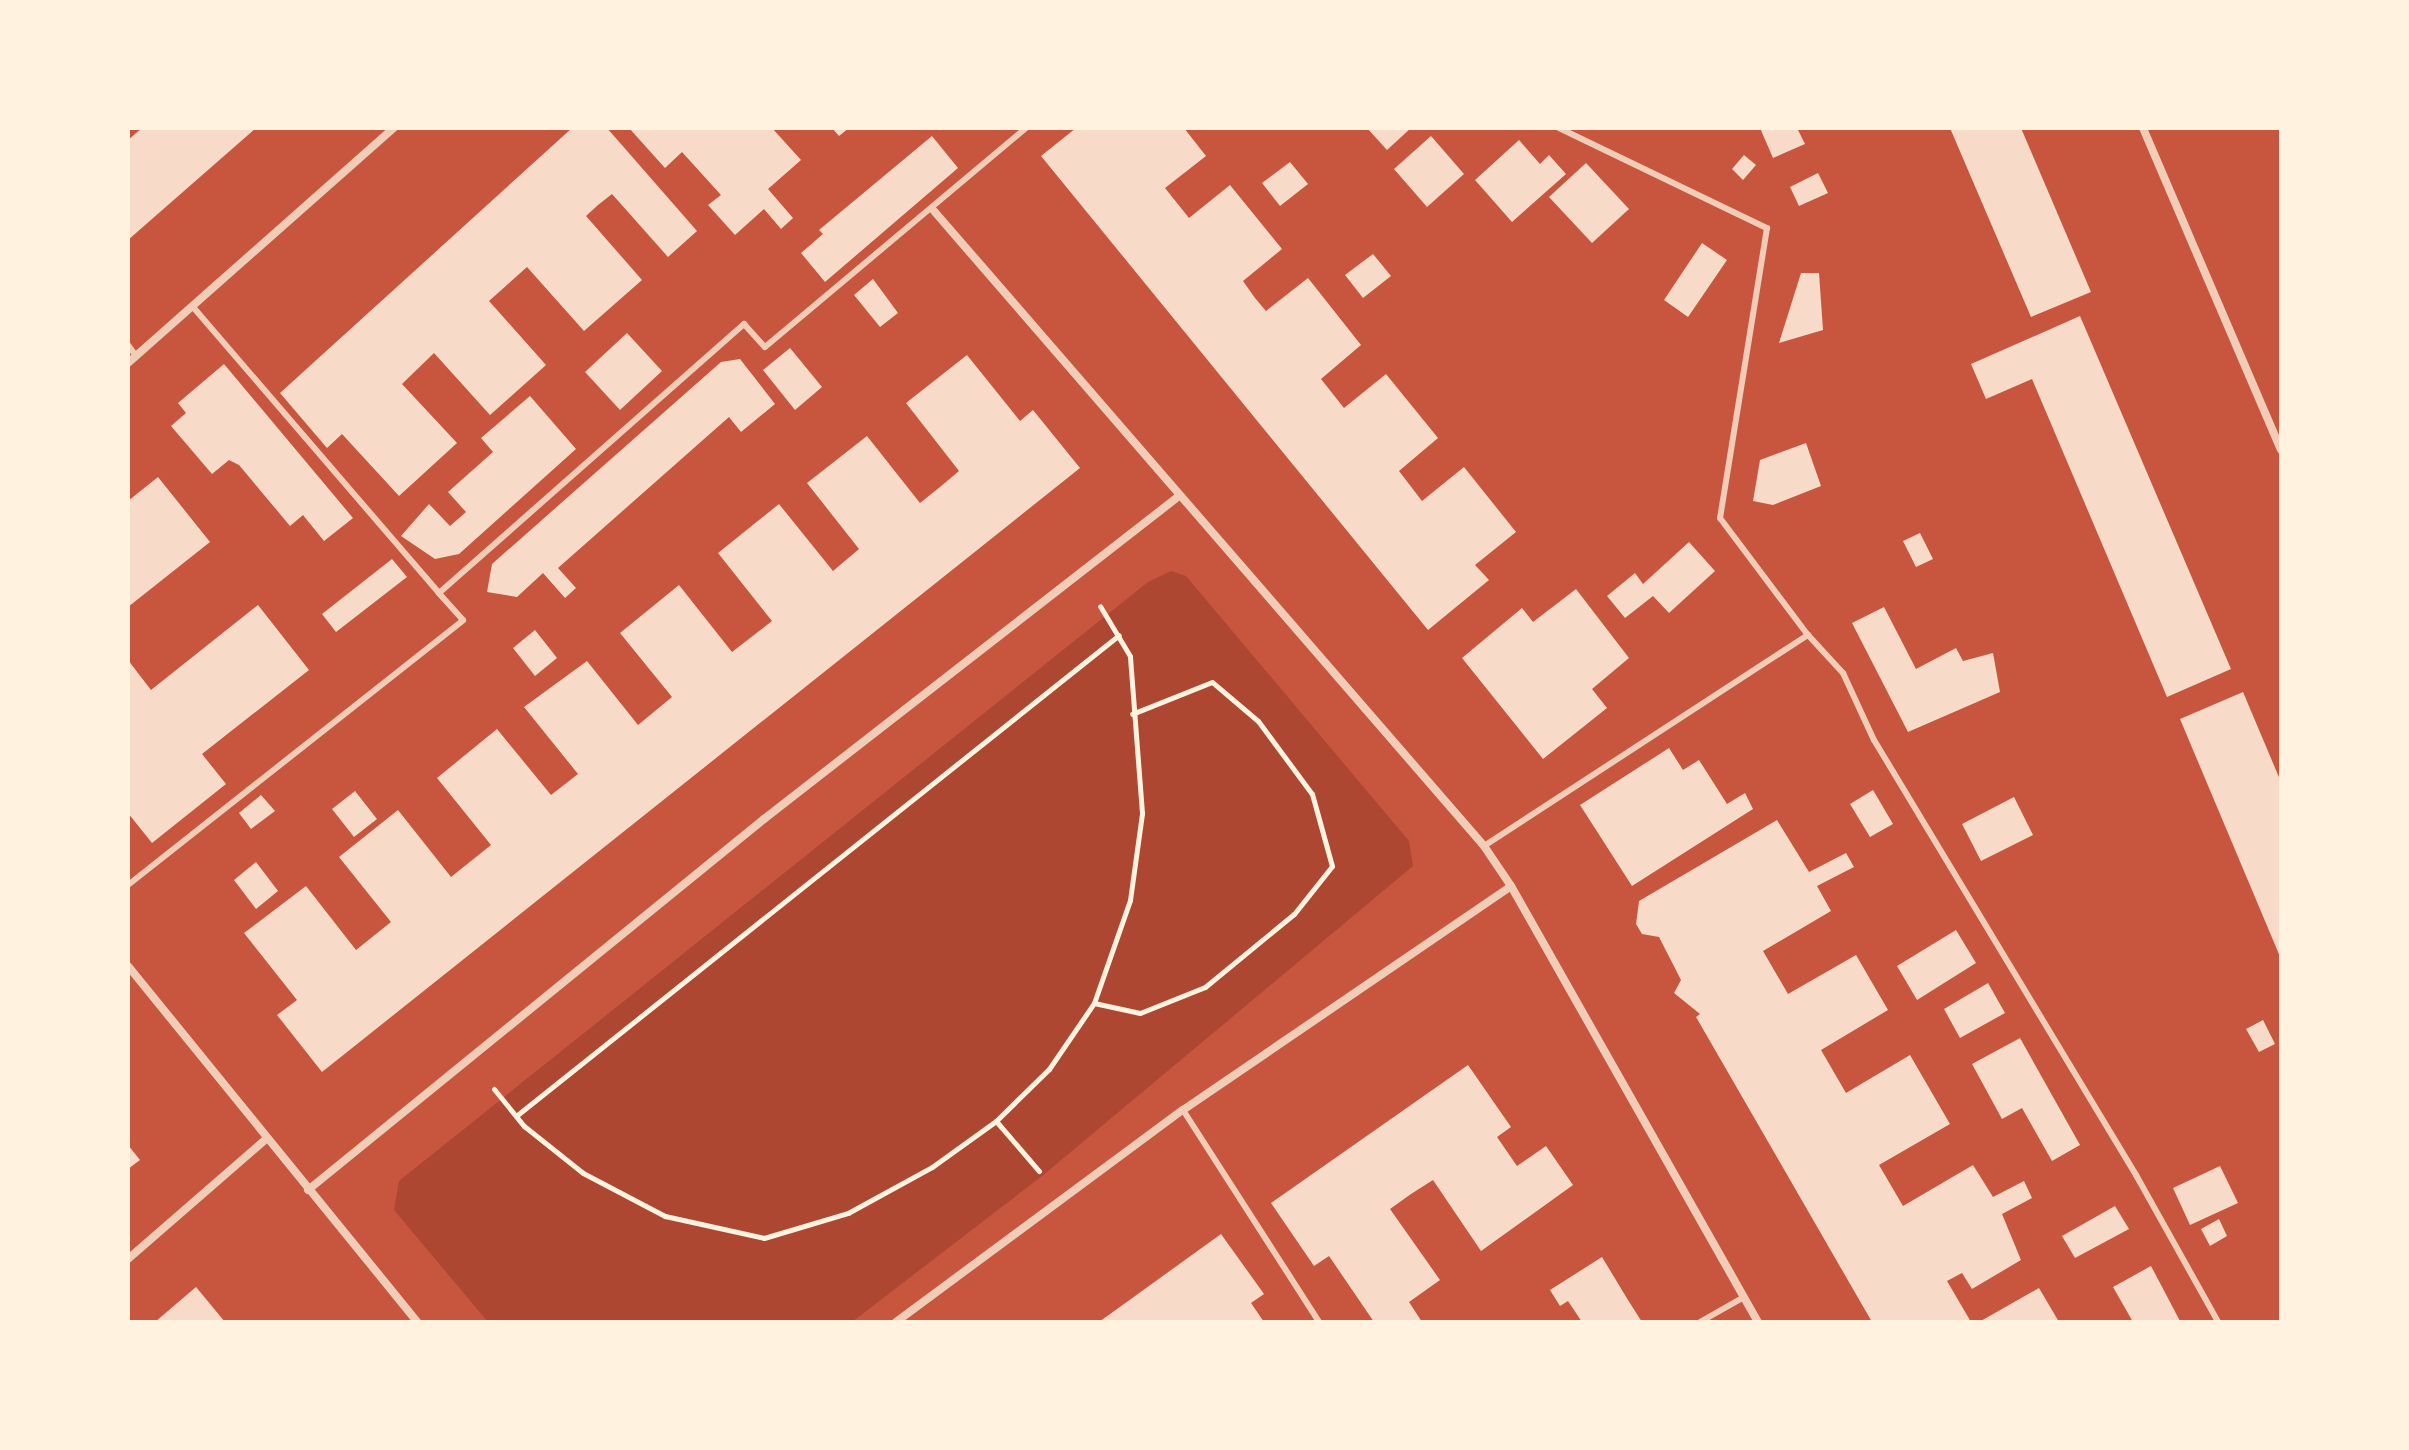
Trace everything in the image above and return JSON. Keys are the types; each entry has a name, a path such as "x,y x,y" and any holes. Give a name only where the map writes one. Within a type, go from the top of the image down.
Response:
{"street":[{"path":"128,363 394,128"},
{"path":"2143,128 2281,450"},
{"path":"934,211 1484,846 1511,886 1758,1322"},
{"path":"308,1190 764,819 1179,496"},
{"path":"896,1322 1183,1110 1511,886"},
{"path":"128,966 417,1322"},
{"path":"128,1259 266,1139"}],"lane":[{"path":"439,593 744,324 765,347 934,211 1026,128"},
{"path":"1559,128 1767,228 1720,518 1808,635 1843,673 1874,740 2136,1175 2218,1322"},
{"path":"128,885 463,620 193,307"},
{"path":"128,345 136,356"},
{"path":"1484,846 1808,635"},
{"path":"1183,1110 1319,1322"},
{"path":"1700,1322 1744,1297"}],"path":[{"path":"503,1098 516,1116 583,1173 665,1216 764,1238 848,1213 932,1167 996,1121 1049,1069 1094,1003 1130,900 1142,813 1132,714 1130,656 1108,615"},
{"path":"516,1116 1119,635"},
{"path":"1094,1003 1140,1013 1205,987 1294,914 1332,866 1312,794 1258,721 1212,682 1132,714"},
{"path":"996,1121 1042,1176"}],"shaded area":[{"path":"1171,571 1186,576 1409,841 1413,866 1042,1176 852,1322 488,1322 394,1210 399,1181 1148,582"}],"building":[{"path":"142,128 256,128 128,240 128,140"},
{"path":"572,128 607,128 697,231 668,257 612,194 598,205 586,216 642,280 584,331 527,267 489,301 546,365 490,415 434,353 402,384 457,443 399,496 342,434 327,448 280,393"},
{"path":"629,128 772,128 801,160 768,189 793,218 781,229 764,209 735,235 708,205 721,195 682,152 665,168"},
{"path":"832,128 849,128 839,136"},
{"path":"1076,128 1184,128 1206,156 1165,188 1189,218 1230,185 1282,249 1243,281 1266,311 1308,278 1361,345 1321,379 1344,408 1386,374 1438,438 1399,471 1422,501 1464,467 1516,532 1475,565 1489,580 1428,630 1041,156"},
{"path":"1367,128 1411,128 1387,150"},
{"path":"1760,128 1797,128 1805,144 1773,158"},
{"path":"1950,128 2021,128 2091,292 2031,317"},
{"path":"932,136 958,168 825,282 801,253 823,234 819,230"},
{"path":"1431,136 1464,174 1427,207 1394,169"},
{"path":"1519,140 1540,164 1549,155 1566,174 1512,222 1475,180"},
{"path":"1744,155 1756,165 1743,180 1732,169"},
{"path":"1290,162 1308,184 1280,206 1262,183"},
{"path":"1586,163 1629,209 1592,243 1549,197"},
{"path":"1818,173 1828,193 1799,206 1790,187"},
{"path":"1702,243 1727,260 1688,317 1664,300"},
{"path":"1373,254 1391,276 1363,298 1345,275"},
{"path":"1801,273 1819,273 1823,330 1779,343"},
{"path":"873,279 898,313 880,327 854,295"},
{"path":"2080,316 2231,669 2167,697 2032,379 1986,399 1971,364"},
{"path":"627,333 662,371 620,410 585,372"},
{"path":"790,348 822,387 795,410 763,370"},
{"path":"967,355 1020,421 1033,410 1080,468 322,1072 277,1015 297,1000 244,933 306,886 356,950 391,922 339,857 398,810 451,877 491,845 437,778 497,729 551,795 578,774 524,707 587,661 638,725 672,697 620,633 679,585 732,652 772,621 718,553 779,504 833,571 859,549 807,483 867,436 920,503 959,471 906,403"},
{"path":"740,359 775,404 741,432 729,417 558,568 576,588 565,598 543,573 517,597 487,592 492,564 721,362"},
{"path":"224,364 353,518 324,541 303,515 290,526 239,465 229,460 212,474 171,426 186,413 178,403"},
{"path":"530,396 576,449 459,554 435,559 401,536 429,504 450,526 466,512 448,492 493,452 481,438"},
{"path":"1806,443 1821,486 1773,505 1753,501 1760,460"},
{"path":"158,477 210,542 128,607 128,501"},
{"path":"1920,533 1933,559 1916,567 1903,541"},
{"path":"1689,542 1715,571 1669,613 1653,596 1625,618 1607,596 1635,573 1643,584"},
{"path":"392,559 407,577 336,632 322,614"},
{"path":"1576,589 1629,658 1592,689 1607,708 1543,759 1462,658 1522,608 1533,622"},
{"path":"258,605 309,670 202,754 226,784 152,843 128,813 128,660 151,690"},
{"path":"1884,607 1916,669 1956,648 1963,661 1993,653 2000,692 1908,732 1852,623"},
{"path":"535,630 557,658 535,676 513,648"},
{"path":"2243,692 2281,782 2281,959 2180,719"},
{"path":"1669,748 1683,770 1699,760 1727,804 1745,793 1753,809 1632,886 1580,805"},
{"path":"1873,790 1893,824 1870,837 1850,804"},
{"path":"355,791 377,819 354,837 332,809"},
{"path":"261,795 275,811 251,829 239,813"},
{"path":"2014,797 2033,835 1981,861 1962,824"},
{"path":"1777,820 1809,872 1846,853 1854,867 1817,886 1831,911 1763,951 1788,994 1856,955 1888,1010 1821,1050 1846,1093 1910,1055 1950,1124 1879,1165 1903,1206 1973,1165 1993,1197 2024,1181 2032,1198 2002,1214 2021,1260 1972,1289 1962,1273 1947,1281 1971,1322 1872,1322 1696,1017 1700,1014 1674,993 1681,980 1659,937 1642,934 1636,924 1639,901"},
{"path":"256,862 278,891 256,909 234,880"},
{"path":"1956,930 1976,963 1917,1000 1897,966"},
{"path":"1988,983 2005,1013 1960,1038 1944,1009"},
{"path":"2263,1020 2275,1044 2259,1052 2246,1029"},
{"path":"2020,1038 2080,1145 2052,1161 2022,1108 2002,1119 1972,1064"},
{"path":"1468,1065 1511,1127 1497,1137 1517,1166 1546,1146 1573,1185 1481,1251 1433,1180 1411,1194 1390,1209 1440,1280 1409,1302 1422,1322 1374,1322 1329,1256 1314,1266 1271,1203"},
{"path":"128,1145 140,1160 128,1169"},
{"path":"2220,1166 2238,1203 2190,1225 2173,1188"},
{"path":"2115,1206 2129,1229 2075,1258 2062,1236"},
{"path":"2219,1219 2227,1236 2210,1246 2201,1229"},
{"path":"1221,1234 1264,1294 1251,1303 1264,1322 1099,1322"},
{"path":"1602,1257 1642,1322 1582,1322 1568,1301 1560,1306 1550,1290"},
{"path":"2151,1266 2179,1322 2133,1322 2113,1287"},
{"path":"196,1287 225,1322 155,1322"},
{"path":"2039,1288 2059,1322 1979,1322"}]}
